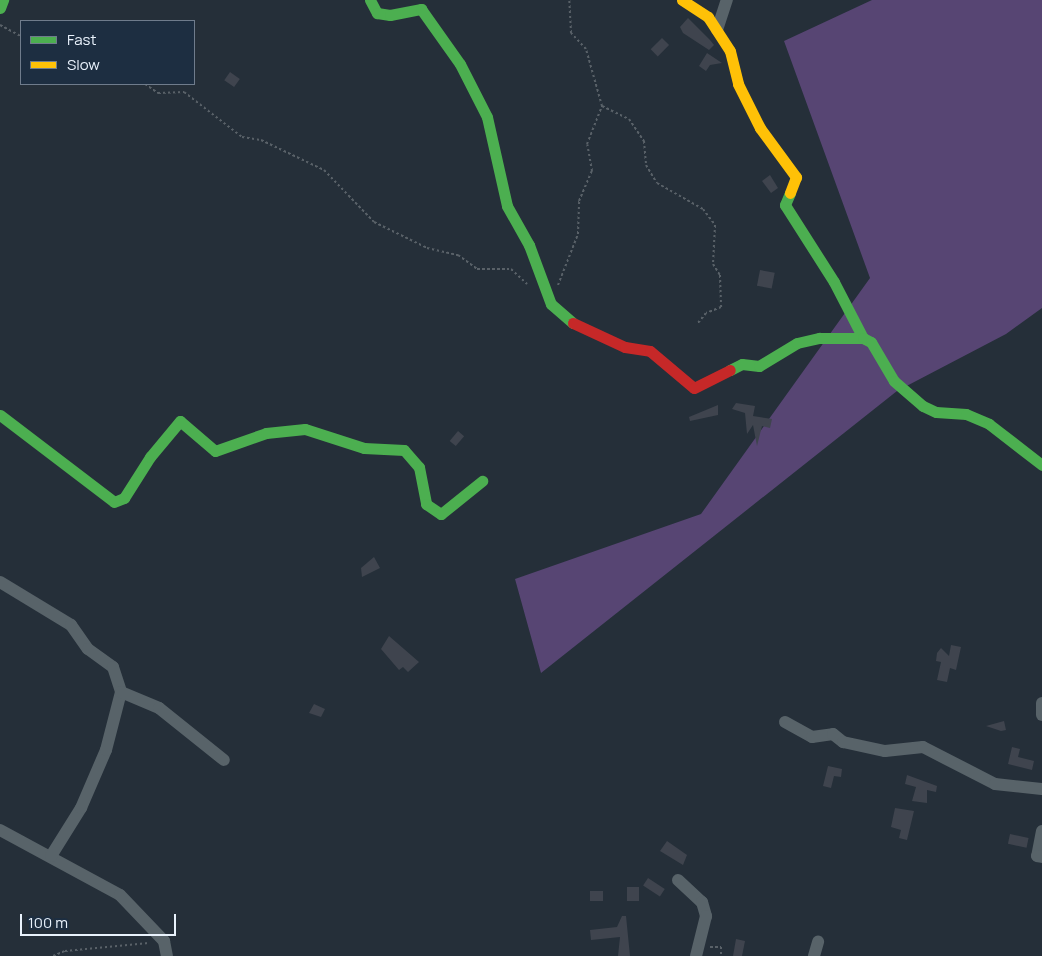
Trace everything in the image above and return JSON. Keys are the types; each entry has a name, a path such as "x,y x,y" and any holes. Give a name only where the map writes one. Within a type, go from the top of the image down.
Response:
{"street":[{"path":"0,8 3,0"},
{"path":"370,0 376,13 390,16 421,9 460,64 487,117 507,206 529,245 551,304 565,320 626,347 650,351 694,388 742,364 759,366 797,343 819,338 863,338 871,342 894,382 923,406 936,412 958,412 989,424 1042,465"},
{"path":"682,0 708,17 717,30 760,128 796,177 785,205 834,282 863,338"},
{"path":"717,30 727,0"},
{"path":"0,415 114,502 124,498 150,457 180,421 215,451 266,433 305,429 364,448 404,450 419,468 426,504 441,514 482,481"},
{"path":"0,582 71,625 88,649 113,667 122,692 106,750 84,800 51,856"},
{"path":"122,692 159,708 224,760"},
{"path":"1042,703 1042,715"},
{"path":"785,722 812,737 834,734 843,742 885,751 923,746 995,784 1042,789"},
{"path":"0,830 51,856 120,896 164,941 167,956"},
{"path":"1040,856 1042,831"},
{"path":"678,880 702,902 706,916 698,952"},
{"path":"814,956 818,942"}],"path":[{"path":"558,287 578,234 579,201 592,171 587,144 602,106 586,49 571,33 569,0"},
{"path":"0,25 20,35"},
{"path":"146,85 158,93 184,92 242,137 261,140 324,170 374,222 427,248 458,255 477,269 511,269 531,287"},
{"path":"602,106 629,119 644,141 646,165 657,183 703,209 715,225 713,264 720,276 721,307 706,313 697,324"},
{"path":"53,956 64,951 91,951 164,941"},
{"path":"698,952 721,947 721,956"}],"shaded area":[{"path":"872,0 1042,0 1042,308 1006,334 897,391 541,673 515,579 701,514 870,278 784,41"}],"building":[{"path":"688,18 714,45 709,50 683,33 680,27"},
{"path":"662,38 669,45 658,56 651,49"},
{"path":"707,53 722,63 710,65 706,71 699,66"},
{"path":"230,72 240,79 234,87 224,80"},
{"path":"770,175 778,188 771,193 762,181"},
{"path":"760,270 775,273 772,289 757,286"},
{"path":"736,403 755,406 753,416 772,419 770,428 762,426 757,446 753,425 747,434 745,413 732,409"},
{"path":"718,405 718,415 690,421 689,417"},
{"path":"458,431 464,436 456,446 450,441"},
{"path":"374,557 380,568 362,577 361,568"},
{"path":"389,636 419,662 408,672 403,667 399,670 381,649"},
{"path":"951,645 961,647 956,670 950,668 947,682 937,680 941,662 936,661 937,653 941,648 949,656"},
{"path":"314,704 325,709 321,717 309,713"},
{"path":"1004,721 1006,730 1001,731 986,726"},
{"path":"1012,747 1020,749 1018,757 1034,761 1032,770 1008,764"},
{"path":"828,766 842,769 841,777 834,776 831,788 823,786"},
{"path":"907,775 937,786 936,792 927,790 927,803 912,801 916,787 905,784"},
{"path":"895,808 914,811 907,840 899,838 901,830 891,827"},
{"path":"1010,834 1029,838 1027,848 1008,844"},
{"path":"667,841 687,855 683,865 660,851"},
{"path":"648,878 665,889 660,896 643,886"},
{"path":"627,887 639,887 639,901 627,901"},
{"path":"590,891 603,891 603,901 590,901"},
{"path":"622,916 626,916 630,956 618,956 620,937 591,940 590,930 617,927"},
{"path":"736,939 745,941 742,956 733,956"}],"traffic: fast":[{"path":"0,8 3,0"},
{"path":"370,0 377,13 390,15 421,9 460,64 487,117 507,206 529,245 551,304 573,323"},
{"path":"790,193 785,205 834,282 863,338"},
{"path":"730,370 742,364 759,366 797,343 819,338 863,338 871,342 894,381 923,406 936,412 966,414 989,424 1042,465"},
{"path":"0,415 114,502 124,498 150,457 180,421 215,451 266,433 305,429 364,448 404,450 419,467 426,504 441,514 482,481"}],"traffic: slow":[{"path":"682,0 708,17 730,51 738,84 760,128 796,177 790,193"}],"traffic: jam":[{"path":"573,323 625,347 650,351 694,388 730,370"}]}
